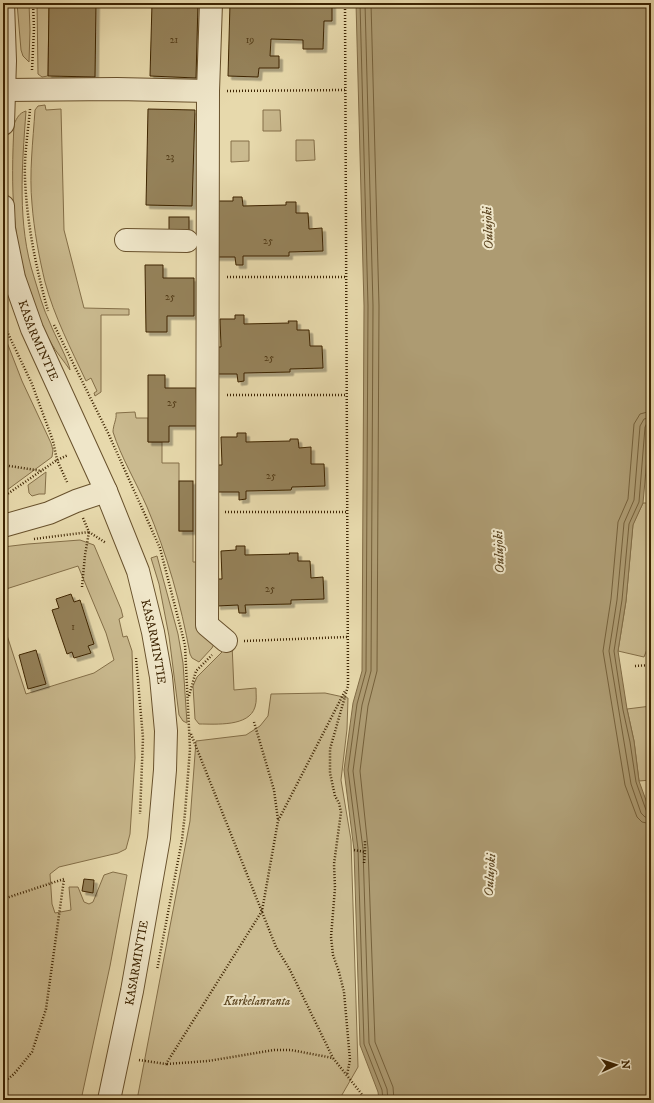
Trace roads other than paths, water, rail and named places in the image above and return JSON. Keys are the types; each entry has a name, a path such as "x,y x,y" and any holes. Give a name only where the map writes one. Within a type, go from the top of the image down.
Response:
{"street":[{"path":"3,3 5,61 3,124"},
{"path":"211,3 208,91 207,625 226,641"},
{"path":"5,90 70,89 208,91"},
{"name":"KASARMINTIE","path":"3,206 4,229 14,278 32,329 106,491 138,571 153,632 161,677 166,731 165,770 159,838 132,991 108,1100"},
{"path":"126,240 187,241"},
{"path":"3,526 49,513 76,501 106,491"}],"water":[{"name":"Oulujoki","path":"356,3 651,3 651,414 643,503 633,525 626,601 618,651 627,709 634,741 639,781 651,814 651,1100 379,1100 378,1092 360,1045 354,850 344,770 353,703 362,671 364,306"}],"park label":[{"name":"Kurkelanranta","path":"257,1001"}]}
